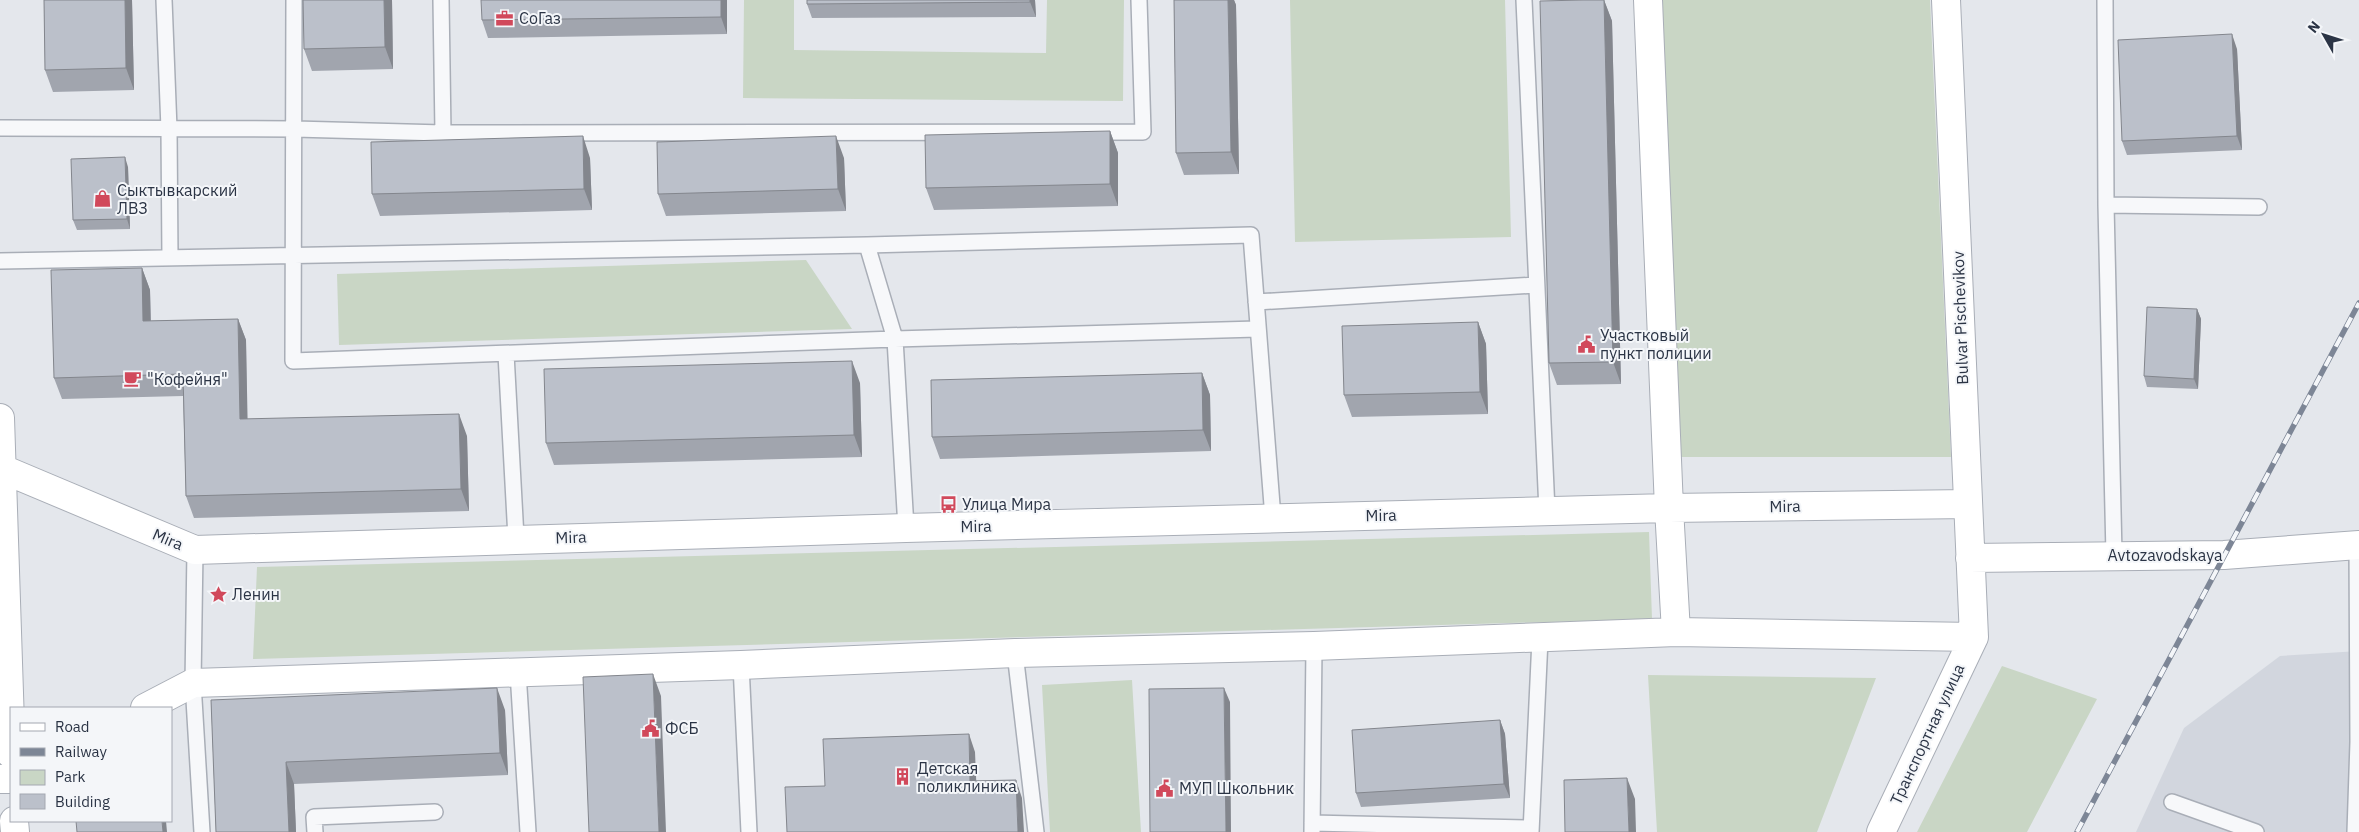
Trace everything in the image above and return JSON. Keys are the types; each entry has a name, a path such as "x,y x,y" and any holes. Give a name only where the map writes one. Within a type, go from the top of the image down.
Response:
{"main road":[{"path":"1648,0 1668,508 1676,632"},
{"name":"Bulvar Pischevikov","path":"1946,0 1974,636"},
{"path":"0,418 10,725"},
{"name":"Mira","path":"1,468 195,550 516,538 1273,518 1668,508 1968,504"},
{"name":"Avtozavodskaya","path":"1970,558 2224,555 2358,545"},
{"path":"147,707 193,683 742,665 1015,653 1540,639 1676,632 1974,636"},
{"name":"Транспортная улица","path":"1881,832 1974,636"}],"lane":[{"path":"164,0 169,129 170,258"},
{"path":"294,0 293,361 894,339 1257,329"},
{"path":"441,0 443,133"},
{"path":"0,128 295,129 443,133 1143,132 1139,0"},
{"path":"1524,0 1547,511"},
{"path":"2105,0 2106,205 2114,555"},
{"path":"2106,205 2259,207"},
{"path":"0,261 867,245 1251,235 1273,518"},
{"path":"867,245 894,339 906,528"},
{"path":"1256,302 1536,285"},
{"path":"506,354 516,538"},
{"path":"2355,832 2358,742 2358,545"},
{"path":"195,550 193,683 202,832"},
{"path":"1314,646 1312,828 1531,830 1540,639"},
{"path":"1015,653 1036,832"},
{"path":"742,665 749,832"},
{"path":"518,672 528,832"},
{"path":"2172,802 2256,832"},
{"path":"315,832 314,818 436,812"}],"shaded area":[{"path":"2359,651 2359,832 2136,832 2184,728 2280,656"}],"green space":[{"path":"744,0 794,0 794,50 1046,53 1047,0 1124,0 1123,101 743,98"},
{"path":"1290,0 1505,0 1511,237 1295,242"},
{"path":"1660,0 1930,0 1951,457 1678,457"},
{"path":"806,260 852,329 339,345 337,274"},
{"path":"1649,532 1652,619 253,659 257,567"},
{"path":"2002,666 2097,699 2027,832 1917,832"},
{"path":"1648,675 1876,678 1817,832 1657,832"},
{"path":"1132,680 1141,832 1050,832 1042,685"}],"building":[{"path":"44,0 125,0 126,68 45,70"},
{"path":"303,0 384,0 385,47 304,49"},
{"path":"481,0 721,0 721,17 482,20"},
{"path":"807,0 1030,0 1030,2 807,4"},
{"path":"1174,0 1228,0 1231,152 1176,153"},
{"path":"1604,0 1613,362 1549,363 1540,1"},
{"path":"2232,34 2237,136 2122,141 2118,40"},
{"path":"1110,131 1110,184 926,188 925,135"},
{"path":"583,136 584,189 372,194 371,142"},
{"path":"836,136 838,189 658,194 657,142"},
{"name":"Сыктывкарский ЛВЗ","path":"125,157 127,219 73,220 71,159"},
{"path":"142,268 143,321 238,319 240,419 459,414 461,489 186,496 183,374 54,378 51,270"},
{"path":"2147,307 2197,309 2194,379 2144,376"},
{"path":"1478,322 1480,392 1344,395 1342,326"},
{"path":"852,361 854,435 546,443 544,369"},
{"path":"1202,373 1203,430 932,437 931,380"},
{"path":"653,674 659,832 589,832 583,677"},
{"path":"497,688 500,753 286,762 289,832 216,832 211,700"},
{"path":"1224,688 1226,832 1150,832 1149,689"},
{"path":"1500,720 1504,784 1356,793 1352,730"},
{"name":"Детская поликлиника","path":"969,734 970,781 1016,780 1018,832 787,832 785,787 825,786 823,739"},
{"path":"1627,778 1629,832 1565,832 1564,780"},
{"path":"76,822 162,822 163,832 77,832"}],"railway":[{"path":"2077,832 2359,303"}],"place":[{"name":"СоГаз","path":"505,18"},
{"name":"Сыктывкарский ЛВЗ","path":"103,199"},
{"name":"Участковый пункт полиции","path":"1586,344"},
{"name":"\"Кофейня\"","path":"133,379"},
{"name":"Улица Мира","path":"948,504"},
{"name":"Ленин","path":"218,594"},
{"name":"ФСБ","path":"651,728"},
{"name":"Детская поликлиника","path":"903,777"},
{"name":"МУП Школьник","path":"1165,788"}]}
